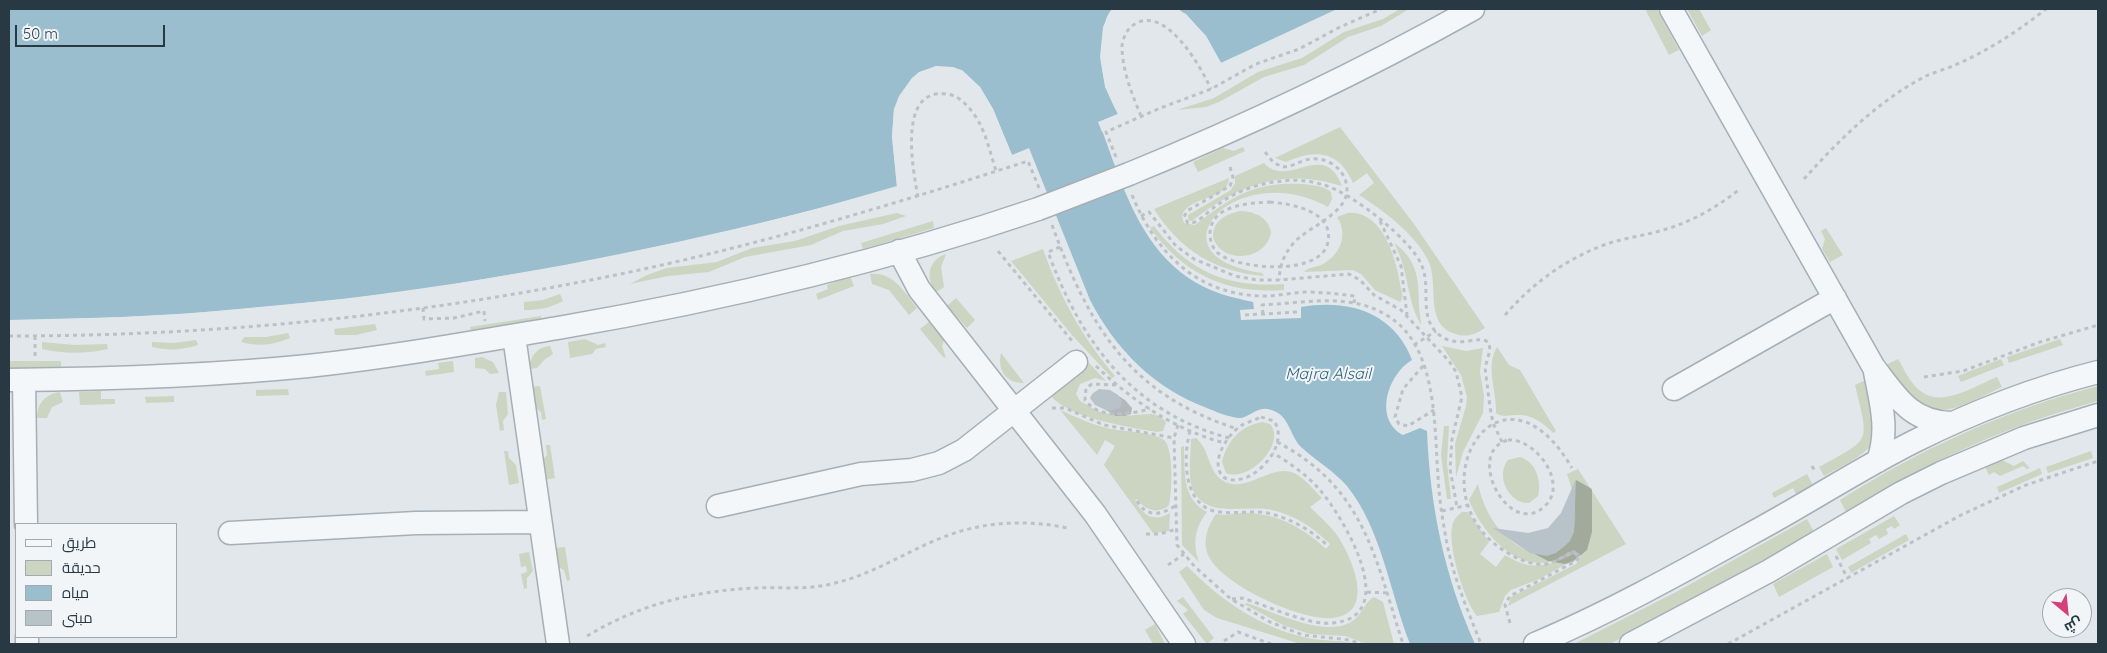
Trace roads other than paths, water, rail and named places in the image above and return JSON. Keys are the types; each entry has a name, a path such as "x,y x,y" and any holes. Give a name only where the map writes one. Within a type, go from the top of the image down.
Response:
{"street":[{"path":"26,523 16,380 149,377 308,366 514,336 737,293 947,238 1038,209 1126,177 1312,92 1473,9"},
{"path":"1671,9 1873,366 1909,410 1929,421 1951,424"},
{"path":"899,251 928,301 1015,409 1095,514 1184,644"},
{"path":"1674,389 1835,298"},
{"path":"514,336 558,644"},
{"path":"718,506 861,474 912,470 939,463 964,450 1083,358"},
{"path":"1873,366 1885,421 1885,435 1878,461"},
{"path":"1534,644 1602,613 1746,536 1878,461 1951,424 2018,396 2098,372"},
{"path":"1631,644 1721,598 1902,493 1958,466 2024,438 2098,414"},
{"path":"230,533 416,522 540,522"}],"water":[{"name":"Majra Alsail","path":"9,9 1112,9 1107,18 1103,34 1102,66 1109,94 1118,114 1099,122 1128,198 1153,244 1170,263 1191,279 1216,292 1253,302 1254,309 1240,310 1241,320 1301,318 1301,307 1336,305 1367,312 1381,320 1394,330 1404,344 1412,360 1396,375 1391,386 1387,397 1386,408 1388,418 1394,428 1403,435 1420,428 1427,431 1431,486 1440,540 1455,592 1475,644 1410,644 1377,542 1359,503 1342,480 1301,447 1282,416 1271,410 1260,409 1239,418 1211,410 1170,390 1138,365 1124,351 1100,318 1090,300 1029,148 1012,155 993,109 980,87 962,70 936,66 912,78 894,109 892,137 897,187 788,216 679,242 568,264 457,283 346,298 234,310 122,317 9,320"},
{"path":"1179,9 1337,9 1221,63 1206,36"}]}
